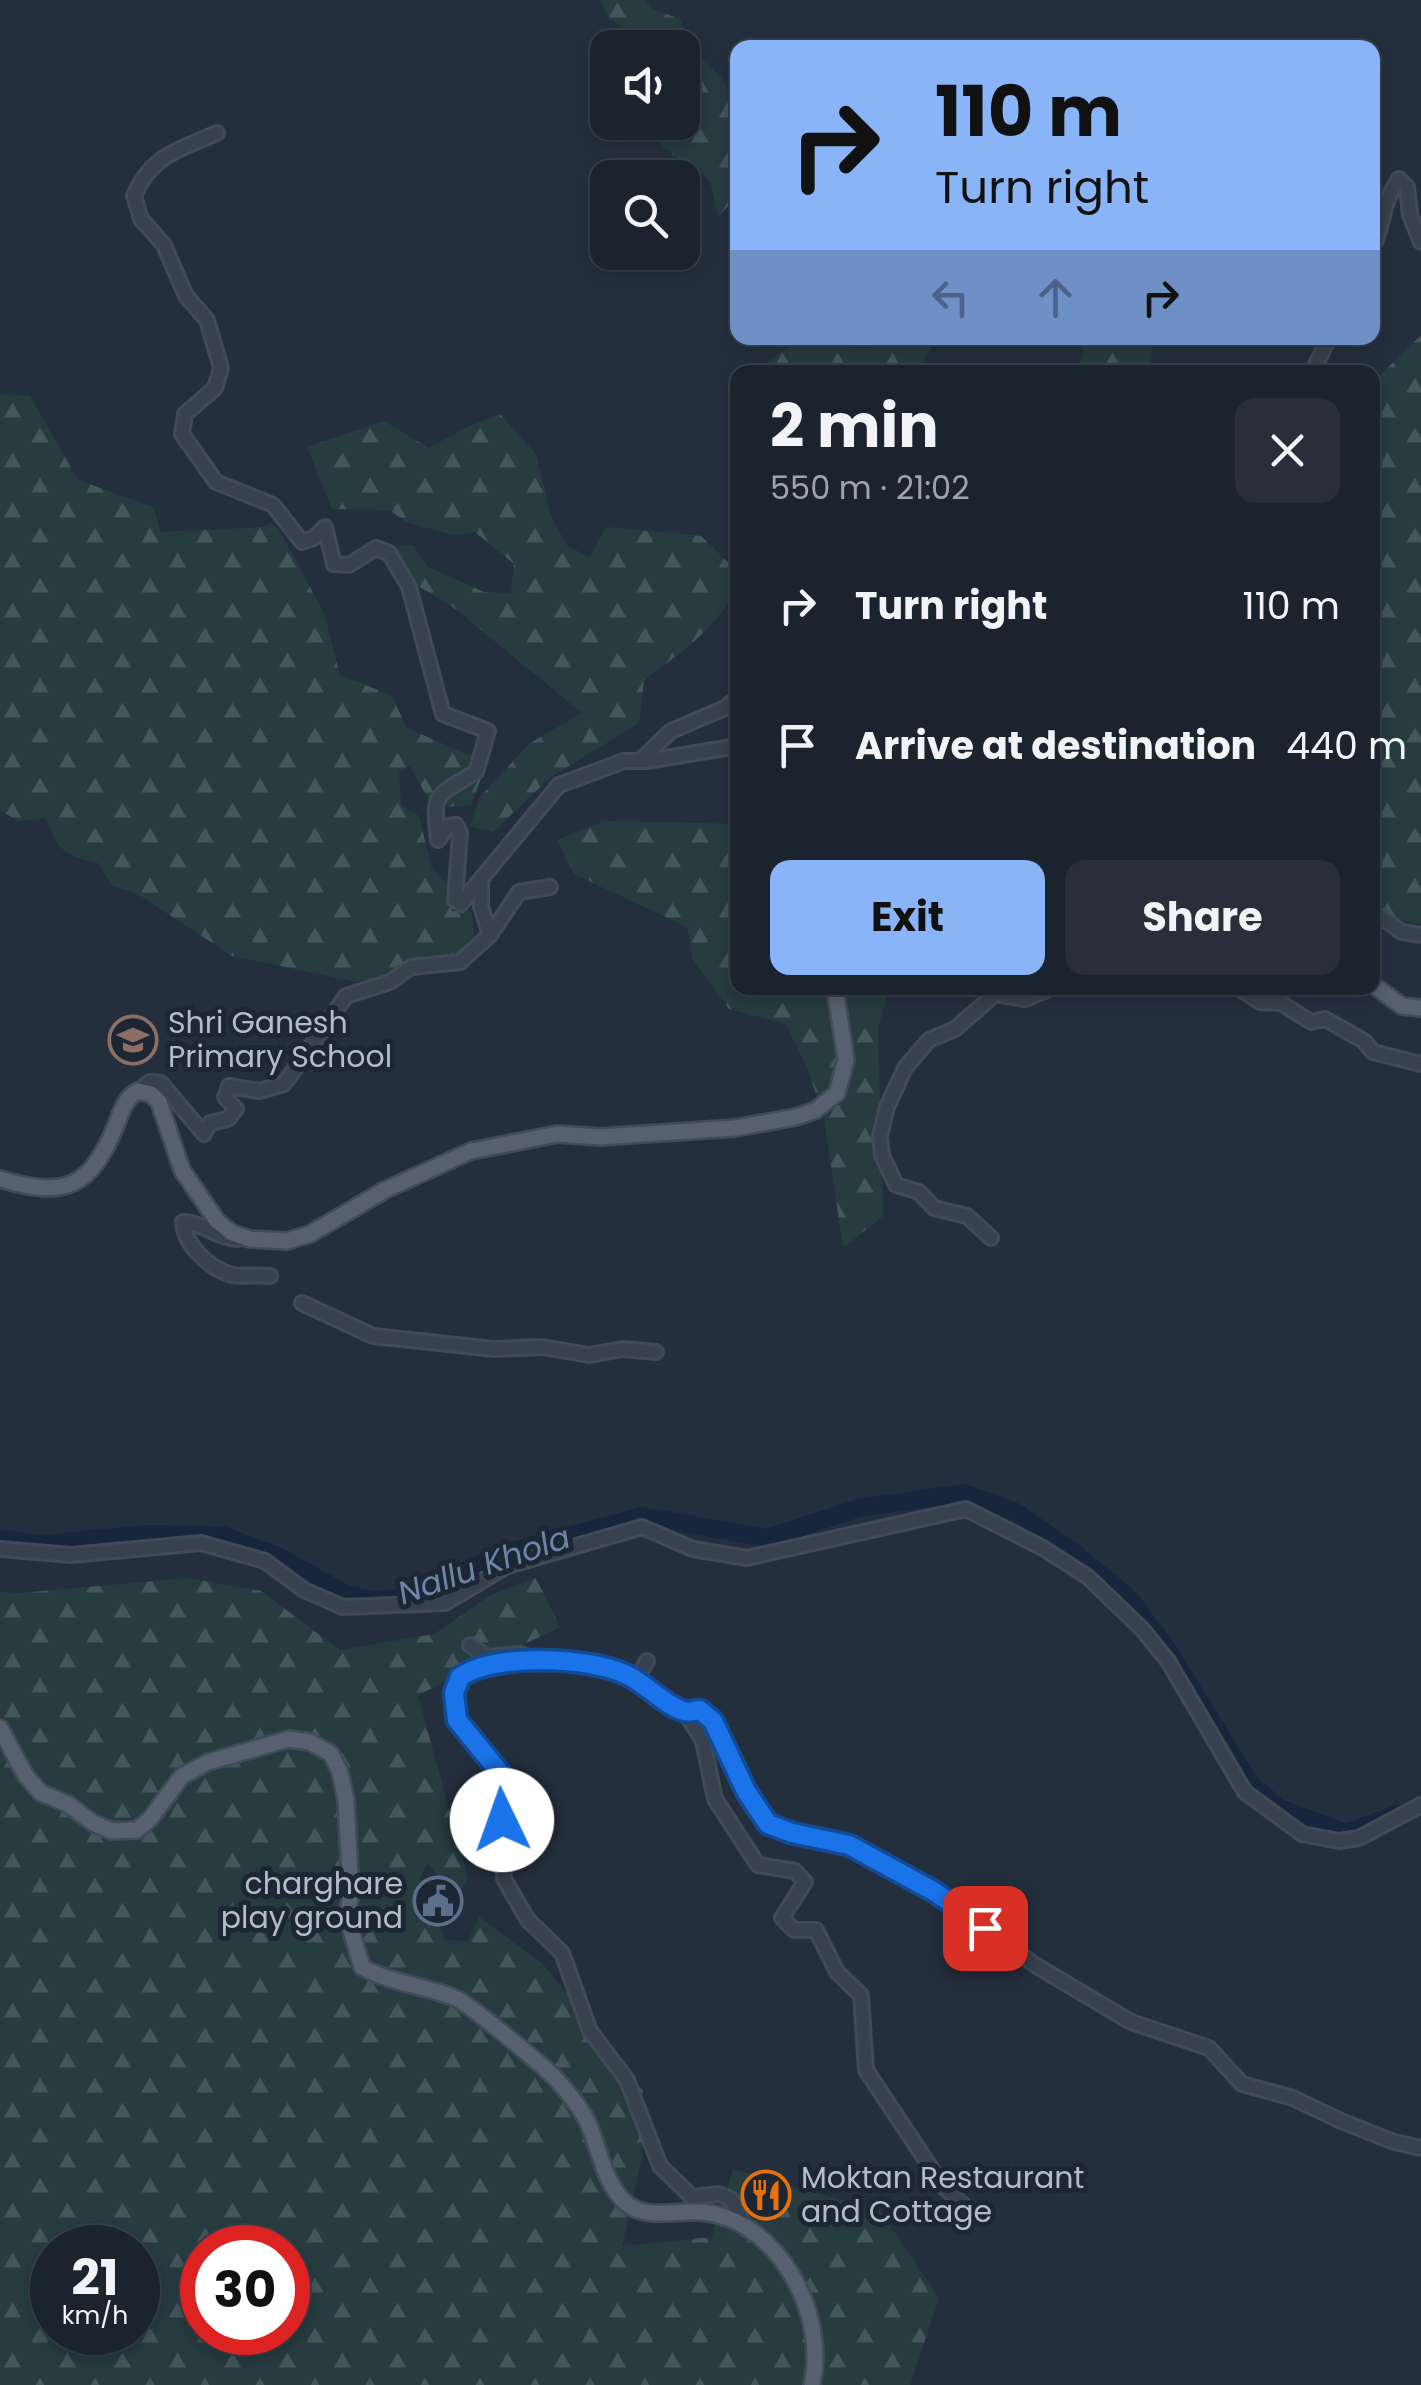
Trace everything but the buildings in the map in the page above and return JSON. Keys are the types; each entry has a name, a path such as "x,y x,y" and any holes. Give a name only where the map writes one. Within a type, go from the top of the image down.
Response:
{"main road":[{"path":"1380,990 1402,1006 1421,1008"},
{"path":"0,1180 47,1188 88,1174 97,1166 126,1100 138,1091 151,1094 160,1102 173,1150 188,1183 232,1233 250,1239 298,1239 402,1181 502,1144 557,1134 600,1137 735,1128 816,1110 837,1093 846,1060 836,995"},
{"path":"0,1728 26,1776 41,1793 68,1804 112,1832 137,1830 182,1776 208,1762 289,1739 310,1742 330,1754 340,1772 346,1800 352,1892 346,1917 362,1967 384,1980 458,1998 554,2078 586,2118 616,2194 632,2209 662,2214 702,2212 722,2217 780,2253 801,2294 817,2343 812,2385"}],"street":[{"path":"217,133 160,159 143,174 134,196 141,219 164,245 186,296 207,320 221,368 215,388 185,414 182,434 216,482 272,505 302,542 314,538 325,527 334,564 349,566 376,548 390,553 408,587 443,714 488,731 476,772 436,797 434,804 438,840 448,826 456,824 460,833 454,900 461,904 559,786 614,764 730,747"},
{"path":"1380,234 1386,198 1399,179 1407,188 1410,215 1421,242"},
{"path":"641,760 670,732 730,704"},
{"path":"481,879 481,906 490,935"},
{"path":"138,1091 150,1082 161,1083 204,1134 210,1123 228,1119 236,1109 225,1097 230,1086 259,1091 284,1084 346,996 390,982 410,968 460,962 490,935 519,892 550,887"},
{"path":"1380,916 1402,932 1421,934"},
{"path":"991,1238 967,1216 934,1208 919,1192 896,1185 882,1155 880,1136 886,1107 912,1056 995,995"},
{"path":"1002,995 1025,999 1035,995"},
{"path":"1250,995 1260,1002 1281,1003 1311,1022 1325,1019 1364,1042 1373,1052 1421,1064"},
{"path":"250,1239 230,1240 215,1230 183,1222 187,1243 224,1272 233,1276 270,1276"},
{"path":"302,1303 373,1336 494,1348 542,1346 589,1355 623,1349 656,1352"},
{"path":"0,1549 71,1554 201,1543 265,1561 304,1590 343,1608 444,1603 506,1566 642,1527 694,1548 746,1558 966,1509 1076,1568 1142,1629 1168,1661 1245,1792 1302,1834 1339,1842 1359,1838 1421,1805"},
{"path":"470,1645 487,1657 519,1654 601,1666 636,1680 684,1712 703,1741 715,1799 758,1866 795,1872 805,1882 782,1918 794,1930 816,1930 837,1972 862,1996 866,2070 943,2186 963,2204"},
{"path":"534,1658 464,1673 454,1693 457,1720 501,1774 504,1879 528,1920 562,1953 590,2031 627,2080 660,2166 692,2197 719,2194 731,2199 746,2229"},
{"path":"636,1680 646,1661"},
{"path":"684,1712 700,1710 713,1721 746,1791 768,1824 849,1845 892,1868 935,1892 1035,1964 1131,2022 1209,2048 1242,2084 1293,2098 1394,2142 1421,2148"}],"green space":[{"path":"599,0 644,0 653,9 680,19 685,30 625,30 611,19"},
{"path":"700,57 723,79 730,96 730,204 718,217 710,181 700,174 700,160 681,160 661,146 661,140 700,140"},
{"path":"1421,335 1421,924 1385,917 1380,901 1380,375"},
{"path":"791,345 930,345 931,349 921,365 764,365"},
{"path":"1080,345 1153,345 1150,365 1079,365 1084,352"},
{"path":"0,394 30,396 78,480 153,507 161,532 264,527 270,523 278,528 324,613 340,675 391,695 407,728 487,763 471,805 433,808 410,766 399,772 401,805 419,816 432,869 451,887 452,911 472,912 475,953 362,983 232,956 136,893 113,886 98,863 64,850 46,818 19,821 0,811"},
{"path":"500,414 536,454 551,516 567,546 590,557 606,527 701,536 730,564 727,604 702,634 644,680 639,723 551,777 493,832 470,826 480,797 530,743 582,713 453,607 413,583 390,547 413,545 428,567 484,592 511,593 514,564 475,532 453,535 406,522 390,510 332,509 307,447 384,421 429,448"},
{"path":"604,821 730,824 730,995 887,995 878,1028 883,1216 843,1248 824,1118 808,1070 786,1024 729,1009 693,960 687,927 574,874 557,840"},
{"path":"188,1578 261,1591 340,1650 434,1634 491,1595 536,1578 560,1627 418,1695 468,1879 457,1896 427,1863 420,1878 445,1940 468,1941 479,1917 543,1964 643,2091 642,2157 622,2246 712,2237 733,2169 880,2211 939,2298 910,2385 0,2385 0,1592"}],"waterway":[{"name":"Nallu Khola","path":"0,1539 42,1544 148,1534 222,1535 280,1557 346,1594 375,1600 407,1597 505,1553 643,1516 767,1538 859,1508 963,1493 1016,1512 1129,1598 1168,1650 1249,1782 1279,1808 1346,1833 1397,1814"}],"place":[{"name":"Shri Ganesh Primary School","path":"133,1040"},
{"name":"charghare play ground","path":"438,1901"},
{"name":"Moktan Restaurant and Cottage","path":"766,2195"}],"route":[{"path":"502,1820 501,1774 457,1720 454,1693 460,1677 474,1670 534,1658 601,1666 624,1674 684,1712 700,1710 713,1721 746,1791 768,1824 849,1845 935,1892 985,1928"}]}
